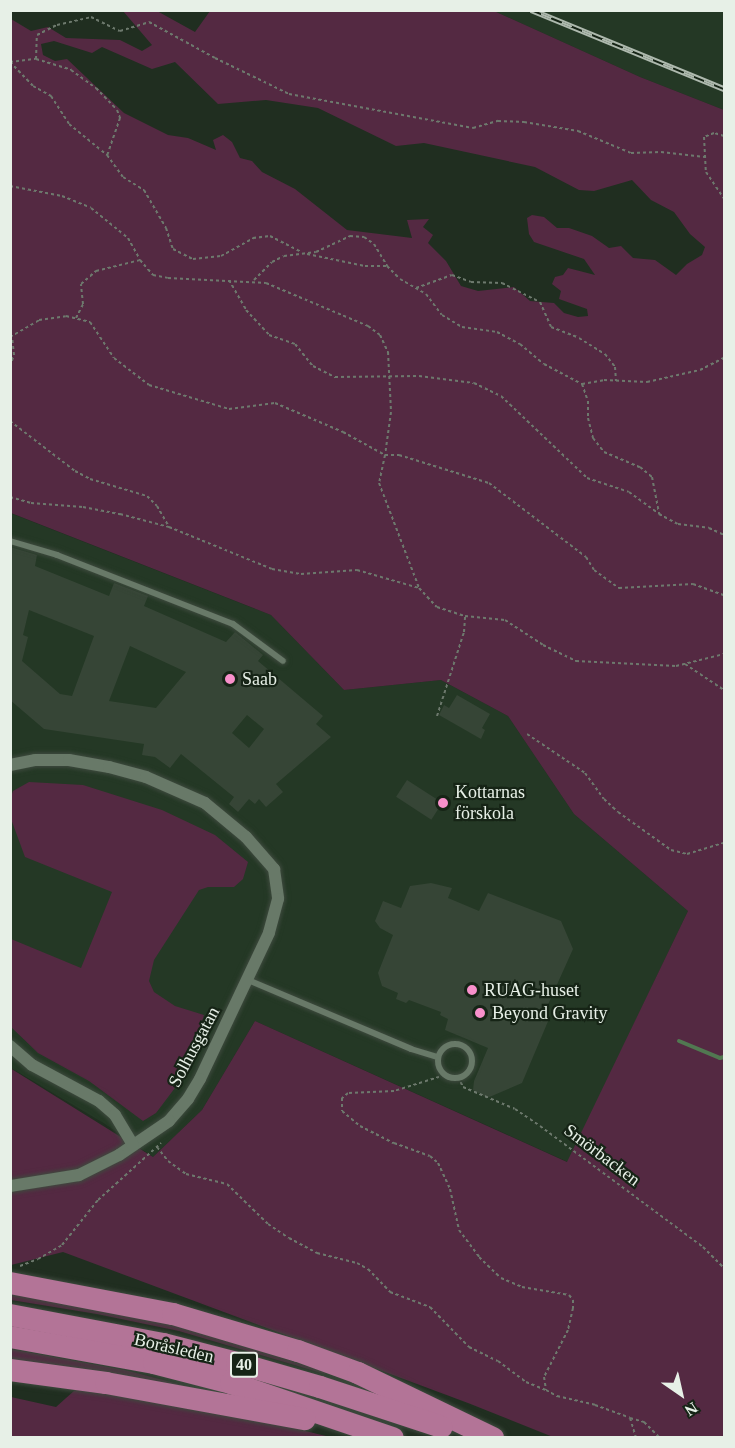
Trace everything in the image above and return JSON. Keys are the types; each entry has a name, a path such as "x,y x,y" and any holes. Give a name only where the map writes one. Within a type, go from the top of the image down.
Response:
{"highway":[{"path":"10,1283 173,1314 298,1351 358,1373 493,1437"},
{"name":"Boråsleden","path":"10,1316 163,1344 237,1363 320,1386 472,1437"},
{"name":"Boråsleden","path":"10,1337 154,1363 231,1383 393,1437"},
{"path":"10,1370 196,1398 388,1437"}],"street":[{"name":"Solhusgatan","path":"10,765 35,760 69,760 109,767 146,777 205,803 223,816 274,869 278,899 275,916 248,980 188,1099 169,1121 99,1166 79,1175 10,1186"},
{"path":"10,1046 32,1065 99,1101 115,1115 133,1145"}],"lane":[{"path":"10,541 57,555 234,624 282,661"},
{"path":"248,980 411,1049 438,1057"},
{"path":"452,1044 458,1044 469,1052 471,1058 469,1070 458,1077 445,1075 438,1064 438,1057 441,1051 452,1044"}],"path":[{"path":"36,59 37,35 57,25 91,17 120,31 149,22 215,58 289,94 473,128 498,121 524,122 578,131 631,153 661,152 705,158"},
{"path":"10,62 36,59 71,70 96,88 117,110 120,118 107,155"},
{"path":"10,62 33,86 51,96 69,124 107,155 123,177 144,190 166,228 173,249 193,259 222,256 253,238 270,236 304,253 365,266 387,266"},
{"path":"724,136 714,133 704,136 706,172 724,199"},
{"path":"10,186 62,196 91,208 128,238 140,260 153,274 254,280 266,283 368,326 380,335 388,352 391,428 379,483 418,588 438,607 465,616 506,620 543,645 576,661 676,666 724,654"},
{"path":"254,280 272,262 284,256 316,252 350,236 364,237 374,244 387,266 426,294 442,315 462,327 497,332 520,344 544,364 582,384 616,381 647,382 700,370 724,358"},
{"path":"76,318 83,304 81,284 96,272 140,260"},
{"path":"416,288 452,275 471,282 502,284 540,302 551,327 579,338 605,354 615,367 616,381"},
{"path":"228,280 246,309 269,335 295,344 313,366 335,377 419,376 474,382 501,396 587,478 629,492 659,514 678,524 709,528 724,535"},
{"path":"10,366 14,355 11,337 39,320 66,316 90,322 114,358 149,385 229,409 276,403 343,432 385,455 399,455 489,483 586,557 594,570 619,588 693,584 724,595"},
{"path":"582,384 588,401 588,418 593,438 604,452 640,468 652,477 659,514"},
{"path":"10,421 75,471 90,479 147,496 158,506 169,527"},
{"path":"10,497 31,503 111,512 169,527 272,569 301,574 357,570 418,588"},
{"path":"437,716 464,632 465,616"},
{"path":"685,664 724,690"},
{"path":"527,734 585,773 604,799 618,812 671,850 687,854 724,843"},
{"path":"445,1075 394,1091 348,1093 342,1098 342,1111 360,1126 394,1143 430,1156 438,1163 450,1189 459,1230 478,1257 501,1278 522,1287 569,1295 573,1300 568,1330 544,1377 546,1390"},
{"name":"Smörbacken","path":"458,1077 463,1087 515,1109 540,1126 703,1246 724,1268"},
{"path":"157,1147 168,1161 186,1174 227,1184 268,1224 289,1238 318,1254 357,1263 368,1269 390,1292 430,1307 469,1347 498,1361 526,1382 557,1396 595,1405 644,1422 660,1437"},
{"path":"630,1419 636,1437"}],"shaded area":[{"path":"123,11 157,11 195,32 210,11 494,11 640,77 724,110 724,1437 553,1437 63,1252 11,1265 10,1068 153,1157 202,1110 255,1021 567,1162 688,911 574,814 508,716 441,680 344,690 271,615 11,513 11,19 31,31 48,27 66,38 120,40 142,51 152,45","holes":["54,41 92,53 102,47 152,69 175,62 218,104 266,100 318,108 396,146 424,143 535,167 579,190 594,191 632,180 651,200 674,212 690,234 705,247 702,255 687,264 676,275 655,260 633,258 621,246 609,248 592,236 569,228 557,228 544,217 532,215 527,218 529,234 534,242 584,259 595,275 568,268 563,275 555,277 552,284 561,291 559,299 587,309 588,316 578,317 564,313 554,303 530,301 514,287 478,291 461,286 446,261 428,243 433,235 423,227 429,219 407,220 412,238 347,230 295,189 262,172 252,161 240,158 232,142 223,135 213,140 216,150 188,138 168,135 124,113 67,59 55,61 43,55 41,44"]},
{"path":"494,11 724,11 724,110 640,77"},
{"path":"10,513 271,615 344,690 441,680 508,716 574,814 688,911 568,1162 255,1021 202,1110 153,1157 105,1124 11,1068"},
{"path":"29,782 83,785 162,810 215,835 248,862 243,879 234,887 208,887 199,890 154,960 149,981 154,992 175,1006 204,1015 184,1076 156,1113 143,1121 89,1081 38,1053 11,1027 11,939 81,968 112,892 25,857 11,819 10,799 13,791"},
{"path":"11,1292 188,1328 326,1372 325,1374 179,1331 97,1314 11,1300"},
{"path":"11,1349 125,1370 201,1390 11,1362"},
{"path":"75,1390 215,1409 330,1437 11,1438 11,1397 56,1407"}],"building":[{"name":"Saab","path":"10,547 37,555 35,566 109,596 114,583 148,596 144,606 226,642 235,632 263,655 258,661 323,716 316,724 331,737 276,784 283,792 266,807 259,799 255,804 249,799 238,812 229,804 234,797 181,754 170,768 155,757 142,755 144,744 44,729 10,700","holes":["29,610 94,636 72,696 60,694 22,661 28,637 23,635","130,646 186,672 156,708 109,701","247,715 264,729 249,748 232,733"]},
{"path":"457,695 490,714 482,728 485,730 481,739 439,715 444,705 449,708"},
{"path":"407,780 442,803 431,820 396,797"},
{"name":"RUAG-huset","path":"431,883 452,888 448,898 479,911 488,893 561,921 573,949 546,1009 549,1019 522,1083 487,1098 473,1090 474,1081 488,1048 445,1030 448,1019 440,1015 441,1012 409,1000 406,1003 396,999 398,993 382,986 378,973 393,935 380,928 375,921 383,901 401,908 410,886"}],"waterway":[{"path":"679,1041 720,1058 724,1057"}],"railway":[{"path":"531,10 724,89"}],"place":[{"name":"Saab","path":"230,679"},
{"name":"Kottarnas förskola","path":"443,803"},
{"name":"RUAG-huset","path":"472,990"},
{"name":"Beyond Gravity","path":"480,1013"}]}
